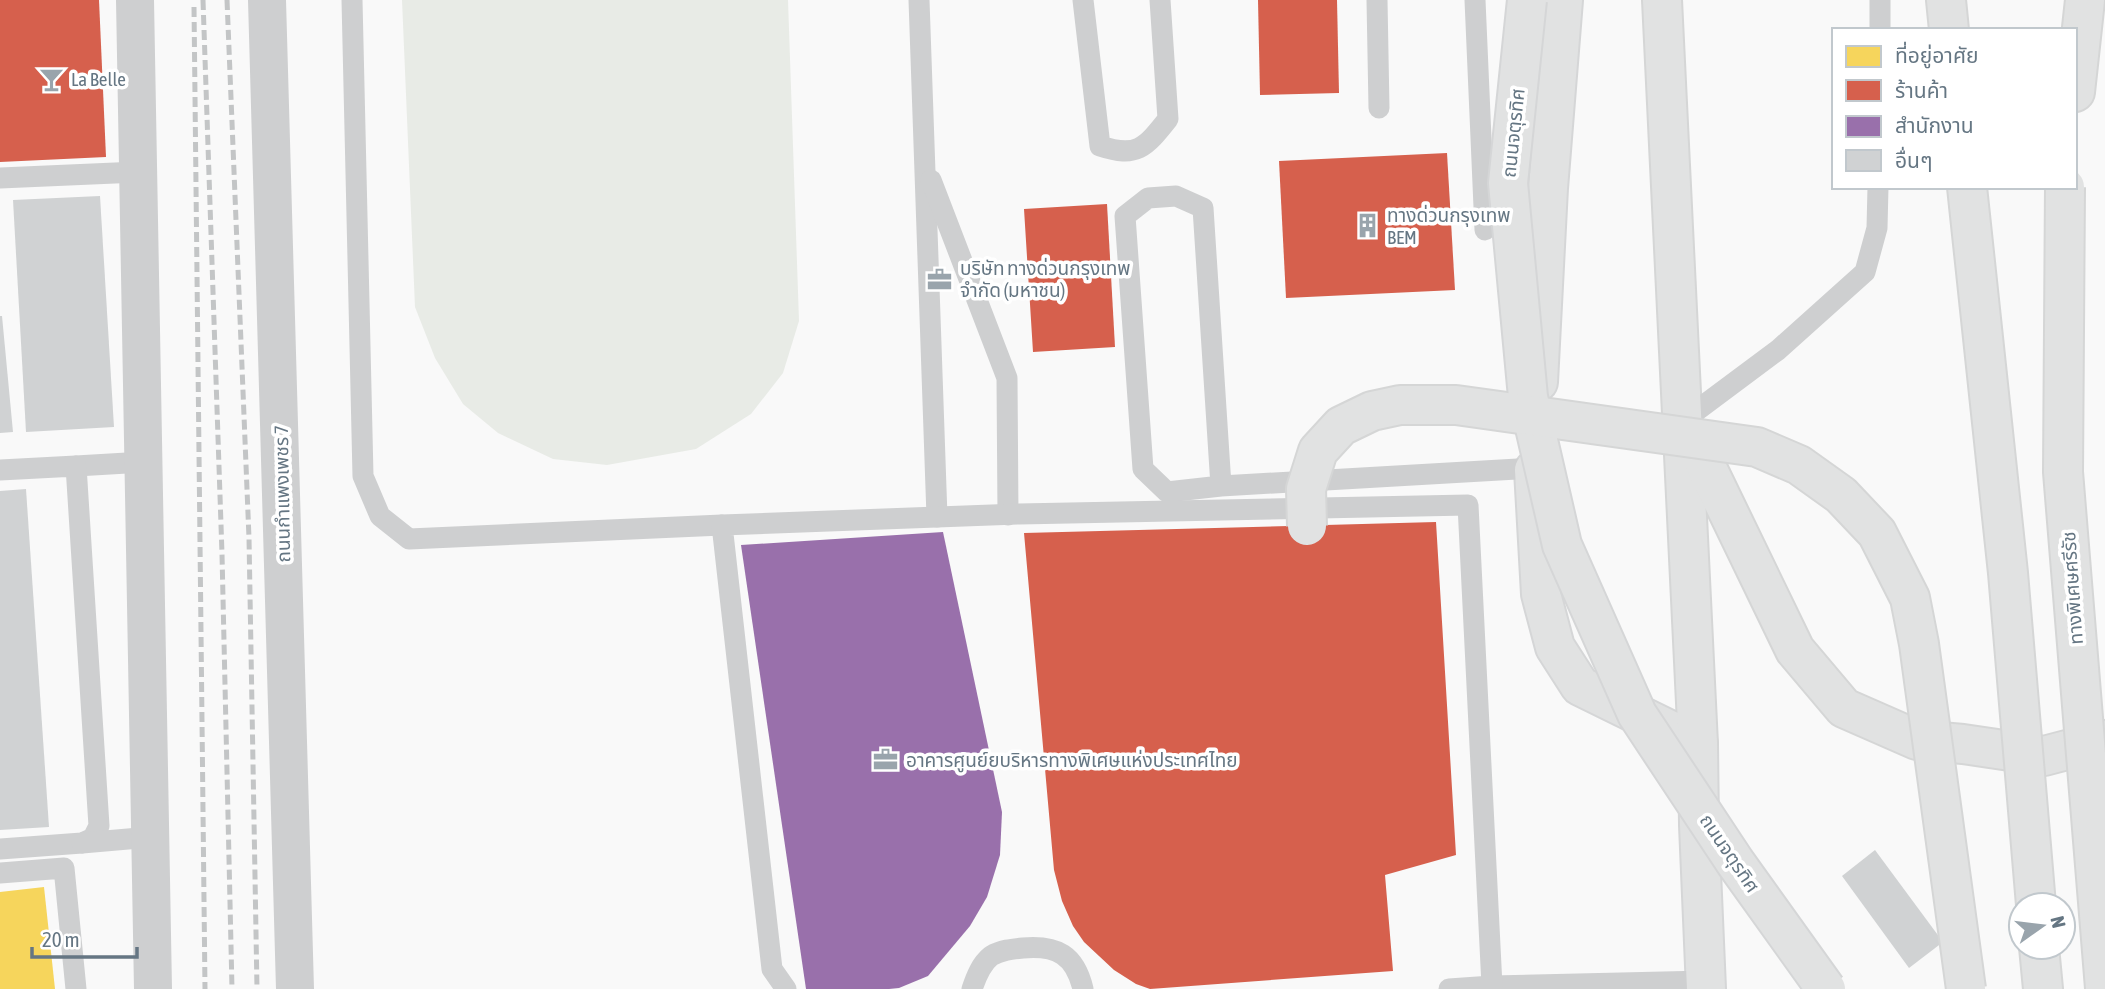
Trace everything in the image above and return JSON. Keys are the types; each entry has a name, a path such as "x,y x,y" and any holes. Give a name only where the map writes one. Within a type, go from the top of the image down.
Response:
{"main road":[{"name":"ถนนจตุรทิศ","path":"1527,0 1508,183 1528,397 1562,545 1637,713 1735,862 1826,989"},
{"name":"ถนนจตุรทิศ","path":"1563,0 1550,161 1534,468 1541,594 1555,647 1580,686 1698,744"},
{"path":"1662,0 1684,420 1706,985"},
{"path":"1946,0 1949,28"},
{"path":"2077,74 2085,0"},
{"path":"1967,189 2008,573 2035,891"},
{"name":"ทางพิเศษศรีรัช","path":"2066,189 2063,472 2105,988"},
{"path":"1307,526 1306,489 1318,451 1341,426 1372,411 1400,405 1456,405 1757,447 1799,465 1841,495 1877,533 1910,597 1919,644 1966,989"},
{"path":"1684,420 1795,650 1844,708 1917,740 2044,756 2105,742 2099,939"},
{"path":"2040,961 2043,989"}],"street":[{"path":"135,0 153,989"},
{"name":"ถนนกำแพงเพชร 7","path":"267,0 295,989"}],"lane":[{"path":"352,0 363,476 380,516 409,540 936,517 1468,505 1492,986"},
{"path":"919,0 936,517"},
{"path":"1083,0 1100,146 1121,153 1147,145 1168,120 1160,0"},
{"path":"1377,0 1379,108"},
{"path":"1475,0 1485,230"},
{"path":"1880,0 1880,28"},
{"path":"1482,159 1550,161"},
{"path":"924,161 1007,378 1008,515"},
{"path":"0,178 138,172"},
{"path":"1684,420 1778,350 1865,272 1877,228 1878,189"},
{"path":"1220,486 1203,208 1176,196 1148,198 1125,216 1143,469 1167,492 1220,486 1534,468"},
{"path":"0,470 144,462"},
{"path":"76,466 99,826 93,838 82,843"},
{"path":"722,525 772,969 786,989"},
{"path":"0,849 151,837"},
{"path":"0,873 64,868 76,989"},
{"path":"972,989 978,972 990,957 1005,950 1029,947 1052,947 1070,961 1080,974 1083,989"},
{"path":"1449,989 1492,986 1706,985"}],"shaded area":[{"path":"402,0 788,0 799,321 783,373 751,414 696,449 607,465 553,459 498,433 463,404 435,358 415,307"}],"building: ที่อยู่อาศัย":[{"path":"44,887 55,989 0,989 0,892"}],"building: ร้านค้า":[{"name":"La Belle","path":"0,0 99,0 106,157 0,162"},
{"path":"1258,0 1337,0 1339,93 1260,95"},
{"name":"ทางด่วนกรุงเทพ BEM","path":"1447,153 1455,290 1286,298 1279,161"},
{"path":"1107,204 1115,347 1033,352 1024,209"},
{"path":"1436,522 1456,855 1385,875 1393,971 1150,989 1136,984 1114,970 1084,942 1073,926 1062,901 1054,870 1024,533"}],"building: สำนักงาน":[{"path":"943,532 1002,812 1000,855 987,897 970,926 928,976 899,988 806,989 741,545"}],"building: อื่นๆ":[{"path":"100,196 114,427 26,432 13,200"},
{"path":"0,316 13,432 0,433"},
{"path":"26,489 49,827 0,830 0,491"},
{"path":"1875,850 1943,942 1909,968 1842,876"}],"railway":[{"path":"203,0 222,554 232,989"},
{"path":"227,0 249,538 257,989"},
{"path":"194,7 205,989"}],"place":[{"name":"La Belle","path":"51,79"},
{"name":"ทางด่วนกรุงเทพ BEM","path":"1367,226"},
{"name":"บริษัท ทางด่วนกรุงเทพ จำกัด (มหาชน)","path":"940,279"},
{"name":"อาคารศูนย์ยบริหารทางพิเศษแห่งประเทศไทย","path":"886,760"}]}
